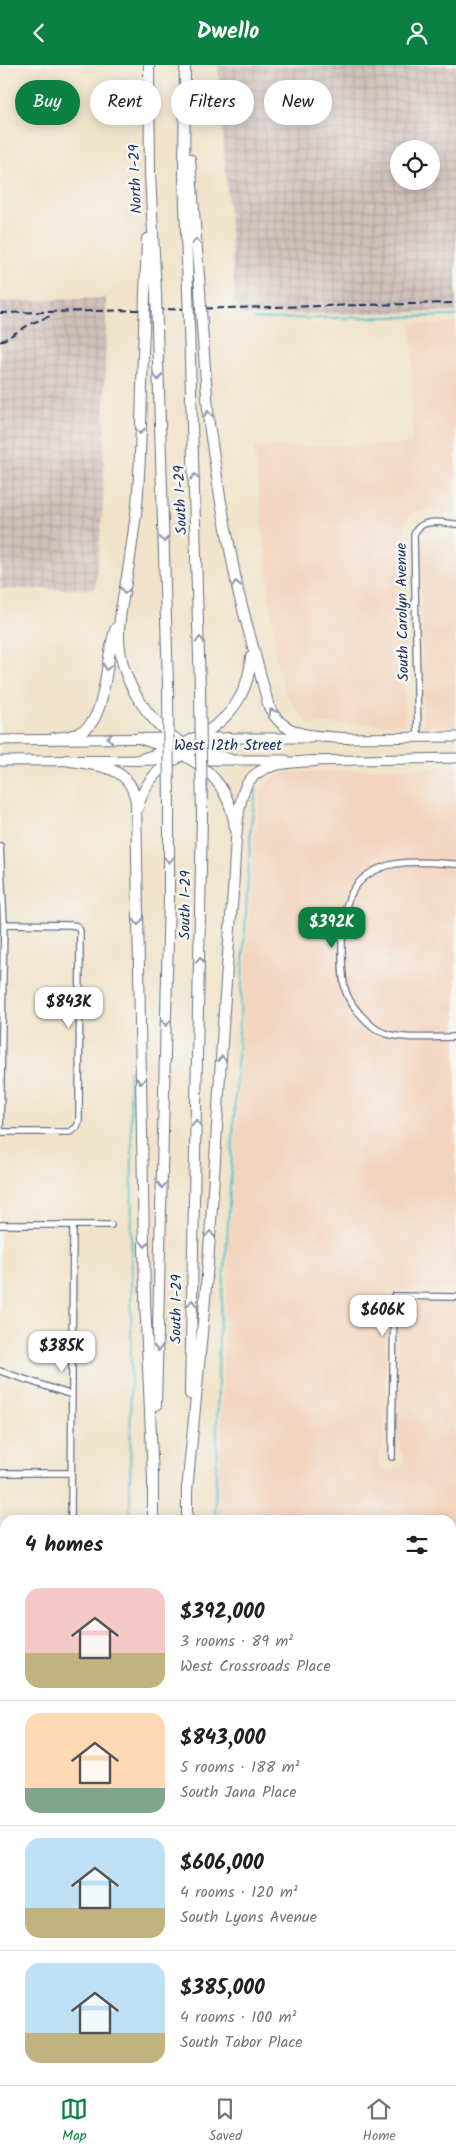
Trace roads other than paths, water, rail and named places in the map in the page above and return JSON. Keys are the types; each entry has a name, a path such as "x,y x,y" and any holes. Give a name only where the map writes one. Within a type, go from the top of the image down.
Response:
{"highway":[{"name":"North I-29","path":"149,65 150,293"},
{"path":"185,65 185,80"},
{"name":"South I-29","path":"185,125 184,174 200,689 202,816 187,1515"},
{"path":"188,125 209,424 214,464 238,591 252,648 269,707 279,723 299,733 347,738"},
{"path":"54,738 77,734 88,727 95,717 113,636 119,620 132,550 137,503 144,330 150,293"},
{"name":"South I-29","path":"150,293 157,328 168,684 169,811 169,897 160,1304 153,1515"},
{"path":"119,620 120,647 130,682 150,714 175,738 189,741"},
{"path":"137,821 140,801 147,784 172,754 189,741 220,724 239,702 248,681 252,648"},
{"path":"138,738 172,754"},
{"path":"191,755 209,744 230,738"},
{"path":"189,741 191,755 213,776 225,793 232,812 236,847"},
{"path":"138,760 172,754 229,759"},
{"path":"66,760 105,767 122,775 128,781 134,793 137,821 145,1300 153,1479"},
{"path":"187,1491 210,1239 236,847 244,790 253,776 262,771 280,765 315,761"}],"main road":[{"name":"West 12th Street","path":"189,741 230,738 456,737"},
{"name":"West 12th Street","path":"0,740 175,738"},
{"name":"West 12th Street","path":"229,759 315,761 456,758"},
{"path":"0,761 138,760"}],"street":[{"name":"South Carolyn Avenue","path":"418,738 414,535 420,525 429,522 456,524"},
{"path":"0,846 4,924 0,1132 63,1133 74,1130 79,1121 80,931 76,926 71,925 4,924"},
{"path":"456,864 399,863 373,871 359,883 348,898 342,926 342,977 347,994 356,1010 384,1033 409,1037 456,1037"},
{"path":"0,1225 111,1225"},
{"path":"71,1515 73,1225"},
{"path":"392,1457 394,1296 456,1297"},
{"path":"0,1371 72,1395"},
{"path":"0,1473 71,1473"}],"waterway":[{"path":"255,319 456,316"},
{"path":"215,1515 219,1333 227,1240 251,827 256,790"},
{"path":"129,1070 132,1149 130,1515"}],"railway":[{"path":"0,313 456,303"},
{"path":"0,342 32,323 53,315"}]}
